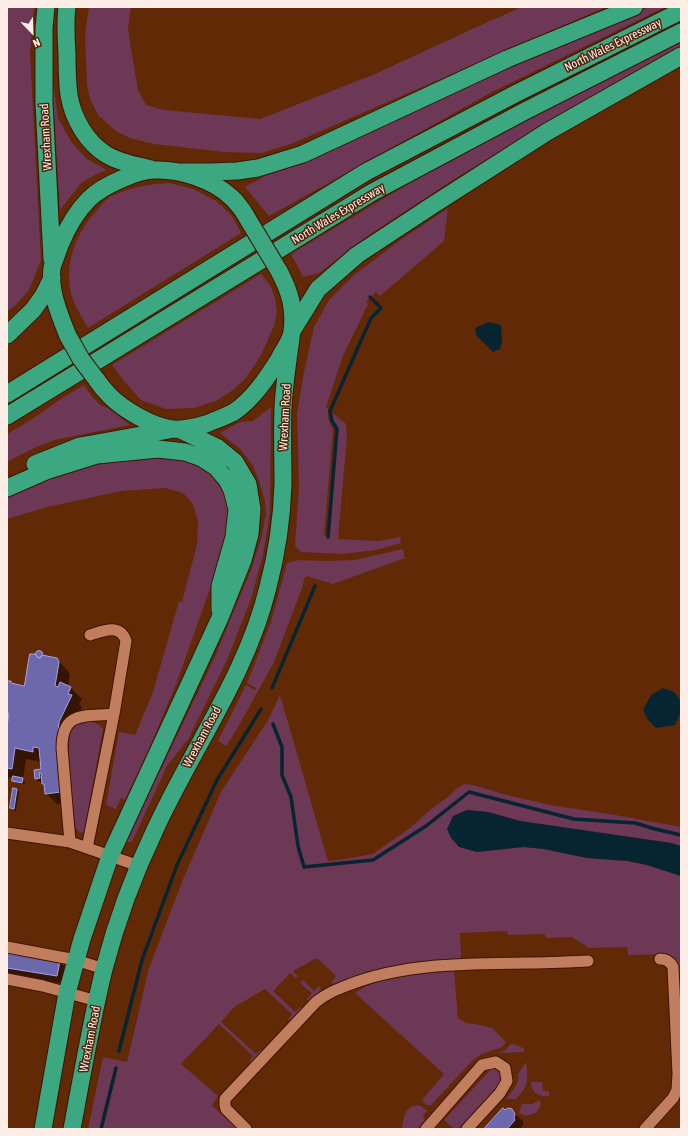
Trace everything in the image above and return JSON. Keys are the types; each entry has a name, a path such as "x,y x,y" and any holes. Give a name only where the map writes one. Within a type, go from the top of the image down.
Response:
{"highway":[{"name":"Wrexham Road","path":"46,7 44,28 44,102 52,272 55,298 60,316 68,336 81,360 110,396 144,420 176,429"},
{"path":"67,7 67,73 69,96 82,131 93,144 108,156 126,163 155,170 181,172 231,171 258,168 303,154 507,59 634,7"},
{"name":"North Wales Expressway","path":"7,394 366,172 515,94 681,11"},
{"name":"North Wales Expressway","path":"7,416 371,193 525,111 681,32"},
{"path":"7,479 38,462 80,446 123,437 201,425 234,412 258,389 274,367 318,289 357,256 432,205 547,132 681,56"},
{"path":"7,335 33,310 44,296 66,232 76,214 90,198 107,186 130,176 155,170"},
{"name":"Wrexham Road","path":"72,1129 104,969 118,922 139,866 154,832 181,777 235,676 255,629 268,588 276,550 281,510 283,486 283,408 292,335 293,307 288,288 243,211 231,197 215,185 181,172"},
{"path":"43,1129 67,993 82,939 110,856 219,620 243,560 250,534 252,509 248,484 235,462 218,448 176,429"},
{"path":"7,488 46,471 97,455 158,449 185,452 202,458 216,467 227,480 232,490 237,508 234,537 220,586 219,620"}],"lane":[{"path":"87,848 114,714 126,641 124,635 114,630 106,630 90,635"},
{"path":"70,842 62,748 62,738 65,727 71,720 79,717 114,714"},
{"path":"7,833 70,842 139,866"},
{"path":"7,947 76,960 104,969"},
{"path":"645,1129 669,1103 677,1090 673,967 665,959 660,959"},
{"path":"246,1129 226,1109 225,1099 312,1007 333,991 368,977 409,969 477,964 588,961"},
{"path":"7,979 97,1001"},
{"path":"426,1129 482,1065 496,1062 505,1068 507,1081 500,1093 467,1129"}],"shaded area":[{"path":"7,7 34,7 30,53 41,260 29,290 16,305 7,311"},
{"path":"89,7 131,7 128,28 132,55 138,90 146,105 164,110 260,119 375,74 522,7 606,7 291,144 262,153 225,152 154,144 130,138 117,132 98,115 90,99 87,85 85,35"},
{"path":"650,7 665,7 492,92 269,216 245,187 274,171 561,43"},
{"path":"681,42 681,46 464,173 369,235 319,273 303,277 291,254 413,181 623,68"},
{"path":"51,66 58,118 72,143 87,159 107,170 82,182 60,210"},
{"path":"170,183 193,189 216,201 232,216 241,233 88,328 74,302 69,281 71,259 78,237 84,227 107,199 138,187"},
{"path":"448,208 444,241 380,296 376,292 366,302 368,304 343,356 326,407 328,409 328,418 333,430 324,535 328,536 337,430 332,421 330,411 346,424 347,436 338,539 379,541 400,537 401,543 376,550 341,554 301,552 295,546 299,486 297,414 314,327 329,300 354,275 402,239"},
{"path":"261,274 270,285 275,298 277,312 274,326 260,357 245,379 233,390 216,401 194,408 166,409 141,400 112,365"},
{"path":"84,385 92,397 100,405 108,408 130,425 54,440 7,462 7,434"},
{"path":"271,407 270,511 263,555 251,599 227,660 189,738 167,766 132,842 127,842 213,661 251,570 261,539 266,515 265,501 259,481 252,464 239,448 220,433 240,422 253,421"},
{"path":"159,456 184,459 203,465 215,475 228,499 229,518 226,537 213,580 177,682 149,749 125,800 121,798 116,809 106,805 119,732 135,735 153,692 179,601 182,602 197,544 198,521 192,502 180,492 165,488 121,491 47,507 7,519 7,497 44,480 99,463"},
{"path":"403,549 405,558 333,584 307,576 305,577 274,662 226,746 218,741 246,685 255,690 256,688 247,683 271,622 287,563 299,560 355,560"},
{"path":"280,695 328,861 373,854 410,828 431,809 464,784 550,805 681,827 681,846 671,843 520,821 488,812 467,810 453,816 477,852 523,847 544,849 587,858 628,861 647,865 681,876 680,983 663,954 628,955 627,947 589,948 572,937 547,938 544,934 508,935 507,931 460,933 461,958 469,958 468,961 399,965 367,972 334,984 331,982 336,976 317,958 293,971 298,976 296,978 290,973 273,991 295,1012 300,1007 301,1008 301,1010 291,1021 288,1020 292,1014 265,989 234,1007 221,1022 256,1054 261,1049 262,1052 252,1063 249,1062 253,1056 219,1024 181,1064 218,1096 212,1106 238,1129 88,1129 103,1057 127,1062 149,968 184,877 221,792 268,720"},
{"path":"89,721 98,724 103,729 85,827 83,832 80,833 76,828 73,818 66,748 68,737 73,727 80,722"},
{"path":"454,971 458,1018 466,1023 492,1028 506,1042 502,1047 482,1054 473,1060 431,1105 427,1105 423,1102 423,1099 444,1074 355,993 390,978"},
{"path":"303,980 314,991 319,986 321,990 316,997 308,1001 307,999 312,993 300,983"},
{"path":"511,1044 524,1049 524,1052 498,1053 504,1051"},
{"path":"526,1062 527,1082 523,1090 516,1099 506,1099 517,1084 518,1074"},
{"path":"494,1068 502,1071 501,1083 458,1129 454,1129 444,1120 490,1070"},
{"path":"531,1082 542,1082 543,1090 549,1091 549,1096 536,1094 532,1089"},
{"path":"540,1100 539,1108 534,1114 523,1115 519,1113 522,1104 532,1104"},
{"path":"417,1105 421,1106 427,1111 423,1118 425,1120 417,1129 402,1129 405,1114 409,1108"}],"water":[{"path":"489,322 501,325 502,342 500,349 493,352 476,335 475,328"},
{"path":"663,688 674,692 681,701 681,712 675,725 656,728 648,720 643,710 651,695"},
{"path":"467,810 488,812 520,821 671,843 681,846 681,876 647,865 628,861 587,858 544,849 523,847 477,852 459,847 451,838 447,829 453,816"}],"building":[{"path":"39,651 42,654 39,657 36,654"},
{"path":"30,654 35,654 38,658 42,655 57,658 59,662 55,686 58,687 60,682 71,687 68,694 72,695 59,722 57,749 61,792 45,794 41,773 39,773 40,778 35,779 34,770 41,769 39,748 33,747 33,752 15,748 12,769 7,768 7,727 9,713 7,712 7,681 24,686"},
{"path":"13,776 23,778 22,783 12,781"},
{"path":"13,788 17,789 14,809 10,808"},
{"path":"7,953 60,961 57,976 7,968"},
{"path":"503,1108 505,1110 508,1108 512,1109 515,1114 515,1120 507,1129 484,1129"}],"waterway":[{"path":"328,537 337,429 332,421 330,411 371,318 381,308 370,297"},
{"path":"272,688 315,586"},
{"path":"119,1051 142,960 177,865 217,780 261,709"},
{"path":"273,724 282,747 282,775 291,797 298,846 304,867 373,860 426,826 469,792 574,819 635,823 681,835"},
{"path":"101,1129 116,1068"}]}
